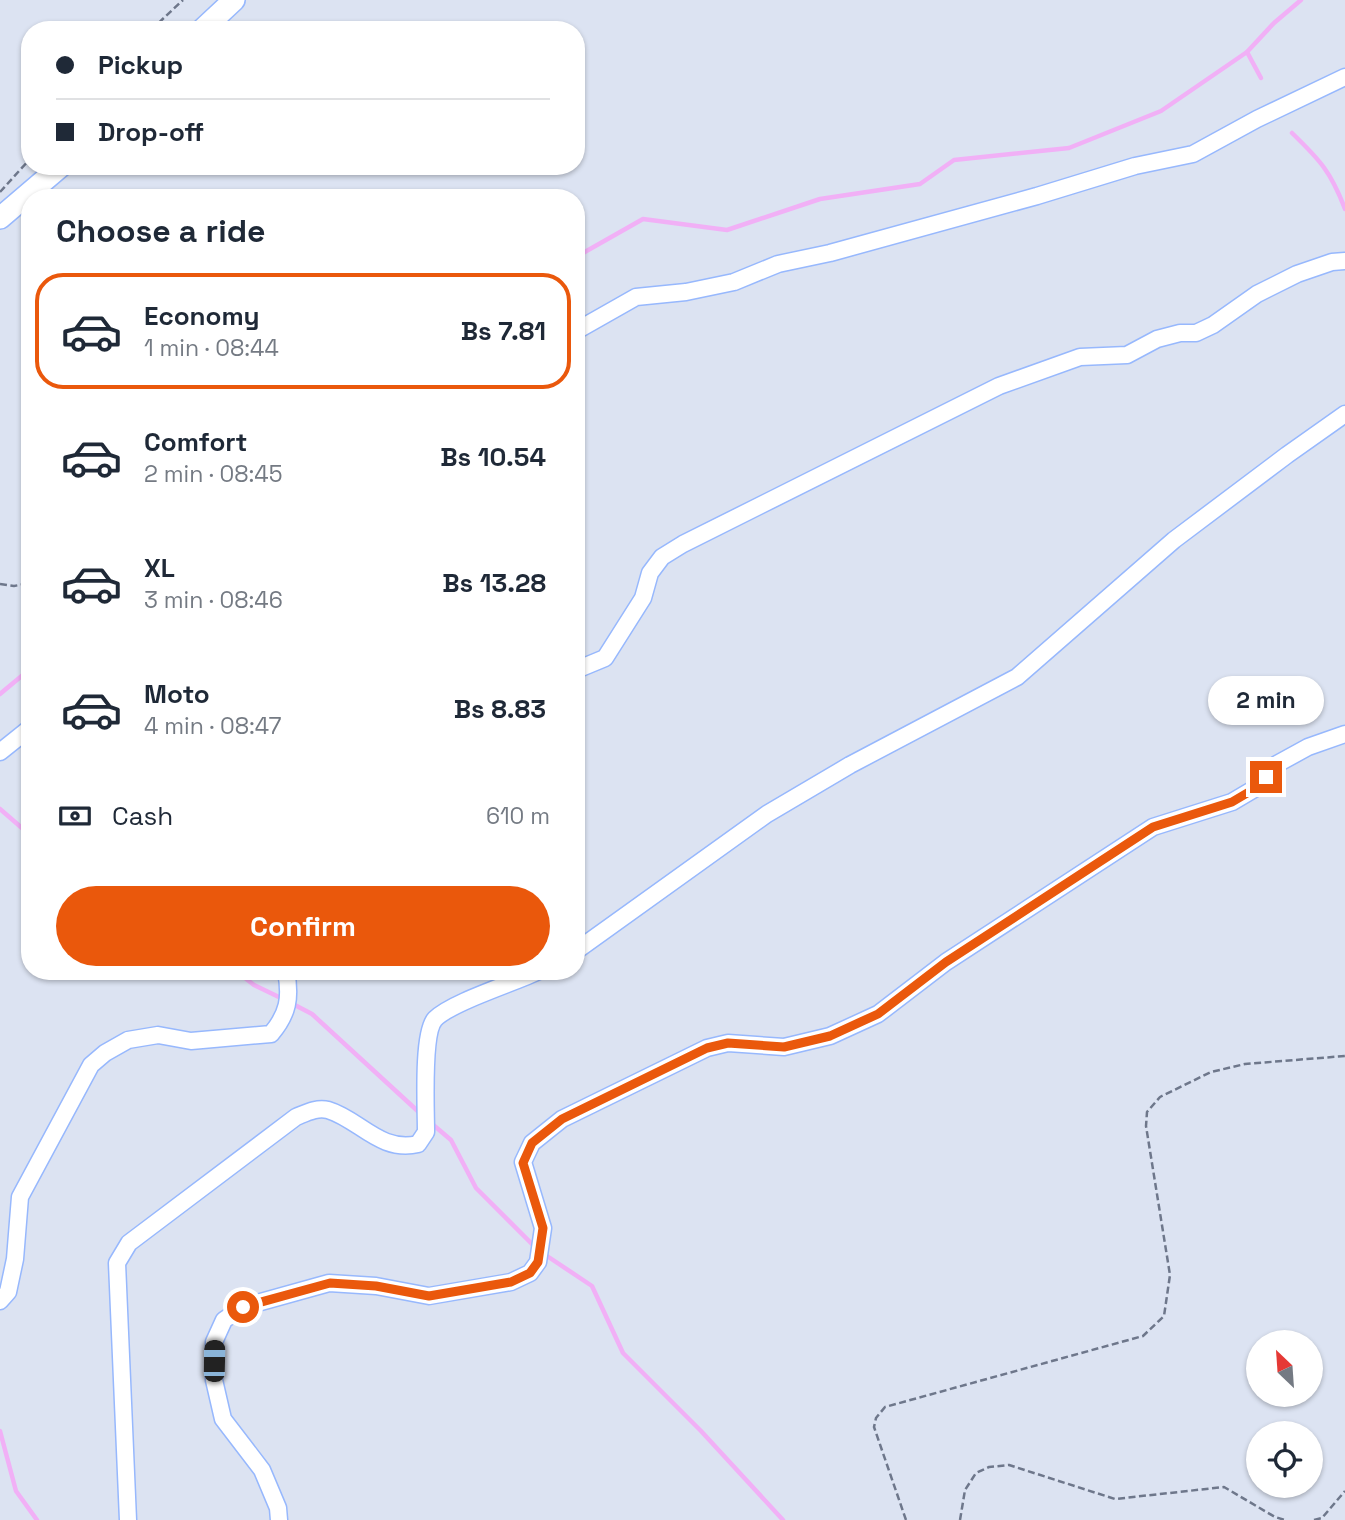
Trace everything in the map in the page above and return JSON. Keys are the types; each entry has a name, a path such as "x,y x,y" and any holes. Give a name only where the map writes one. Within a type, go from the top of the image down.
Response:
{"main road":[{"path":"212,21 234,0"},
{"path":"34,189 50,175"},
{"path":"0,218 21,200"}],"street":[{"path":"585,326 636,297 686,292 734,282 778,264 892,236 1135,166 1193,154 1257,119 1345,77"},
{"path":"585,666 605,658 643,598 650,573 662,557 683,544 999,386 1080,357 1127,355 1157,339 1180,333 1196,333 1213,325 1257,294 1297,274 1332,262 1345,261"},
{"path":"585,945 767,814 850,765 1017,677 1174,540 1345,414"},
{"path":"279,1520 278,1508 262,1470 223,1419 214,1380 214,1342 224,1320 243,1307 330,1283 376,1286 429,1296 511,1282 530,1273 538,1262 543,1228 523,1163 532,1143 562,1119 707,1048 728,1043 784,1047 830,1036 878,1014 946,962 1153,827 1232,802 1254,789 1278,764 1308,747 1345,734"},
{"path":"0,752 21,735"},
{"path":"0,1301 8,1292 15,1259 20,1197 91,1065 105,1053 128,1040 158,1035 191,1041 271,1034 284,1018 289,988 288,980"},
{"path":"128,1520 117,1263 129,1243 296,1117 312,1110 327,1109 384,1141 405,1147 418,1144 426,1132 427,1040 434,1020 450,1010 518,980"}],"path":[{"path":"160,21 183,0"},
{"path":"0,192 21,169"},
{"path":"0,584 21,585"},
{"path":"906,1520 874,1427 876,1418 886,1407 1143,1336 1164,1316 1170,1275 1146,1126 1147,1112 1160,1097 1211,1072 1245,1064 1345,1056"},
{"path":"960,1520 965,1490 976,1473 989,1467 1009,1465 1115,1499 1223,1487 1285,1520"},
{"path":"1314,1520 1322,1518 1345,1491"}],"waterway":[{"path":"585,252 643,219 727,230 820,199 920,184 954,160 1069,148 1161,111 1247,52 1274,23 1301,0"},
{"path":"1247,52 1261,78"},
{"path":"1292,133 1324,167 1345,209"},
{"path":"0,694 21,676"},
{"path":"0,809 21,827"},
{"path":"248,980 283,999"},
{"path":"291,1003 312,1014 422,1115"},
{"path":"431,1123 451,1140 476,1188 537,1249"},
{"path":"544,1254 592,1286 623,1353 701,1431 783,1520"},
{"path":"0,1431 16,1491 37,1520"}],"route":[{"path":"243,1307 330,1283 376,1286 429,1296 511,1282 530,1273 538,1262 543,1228 523,1163 532,1143 562,1119 707,1048 728,1043 784,1047 830,1036 878,1014 946,962 1153,827 1232,802 1254,789 1266,777"}]}
